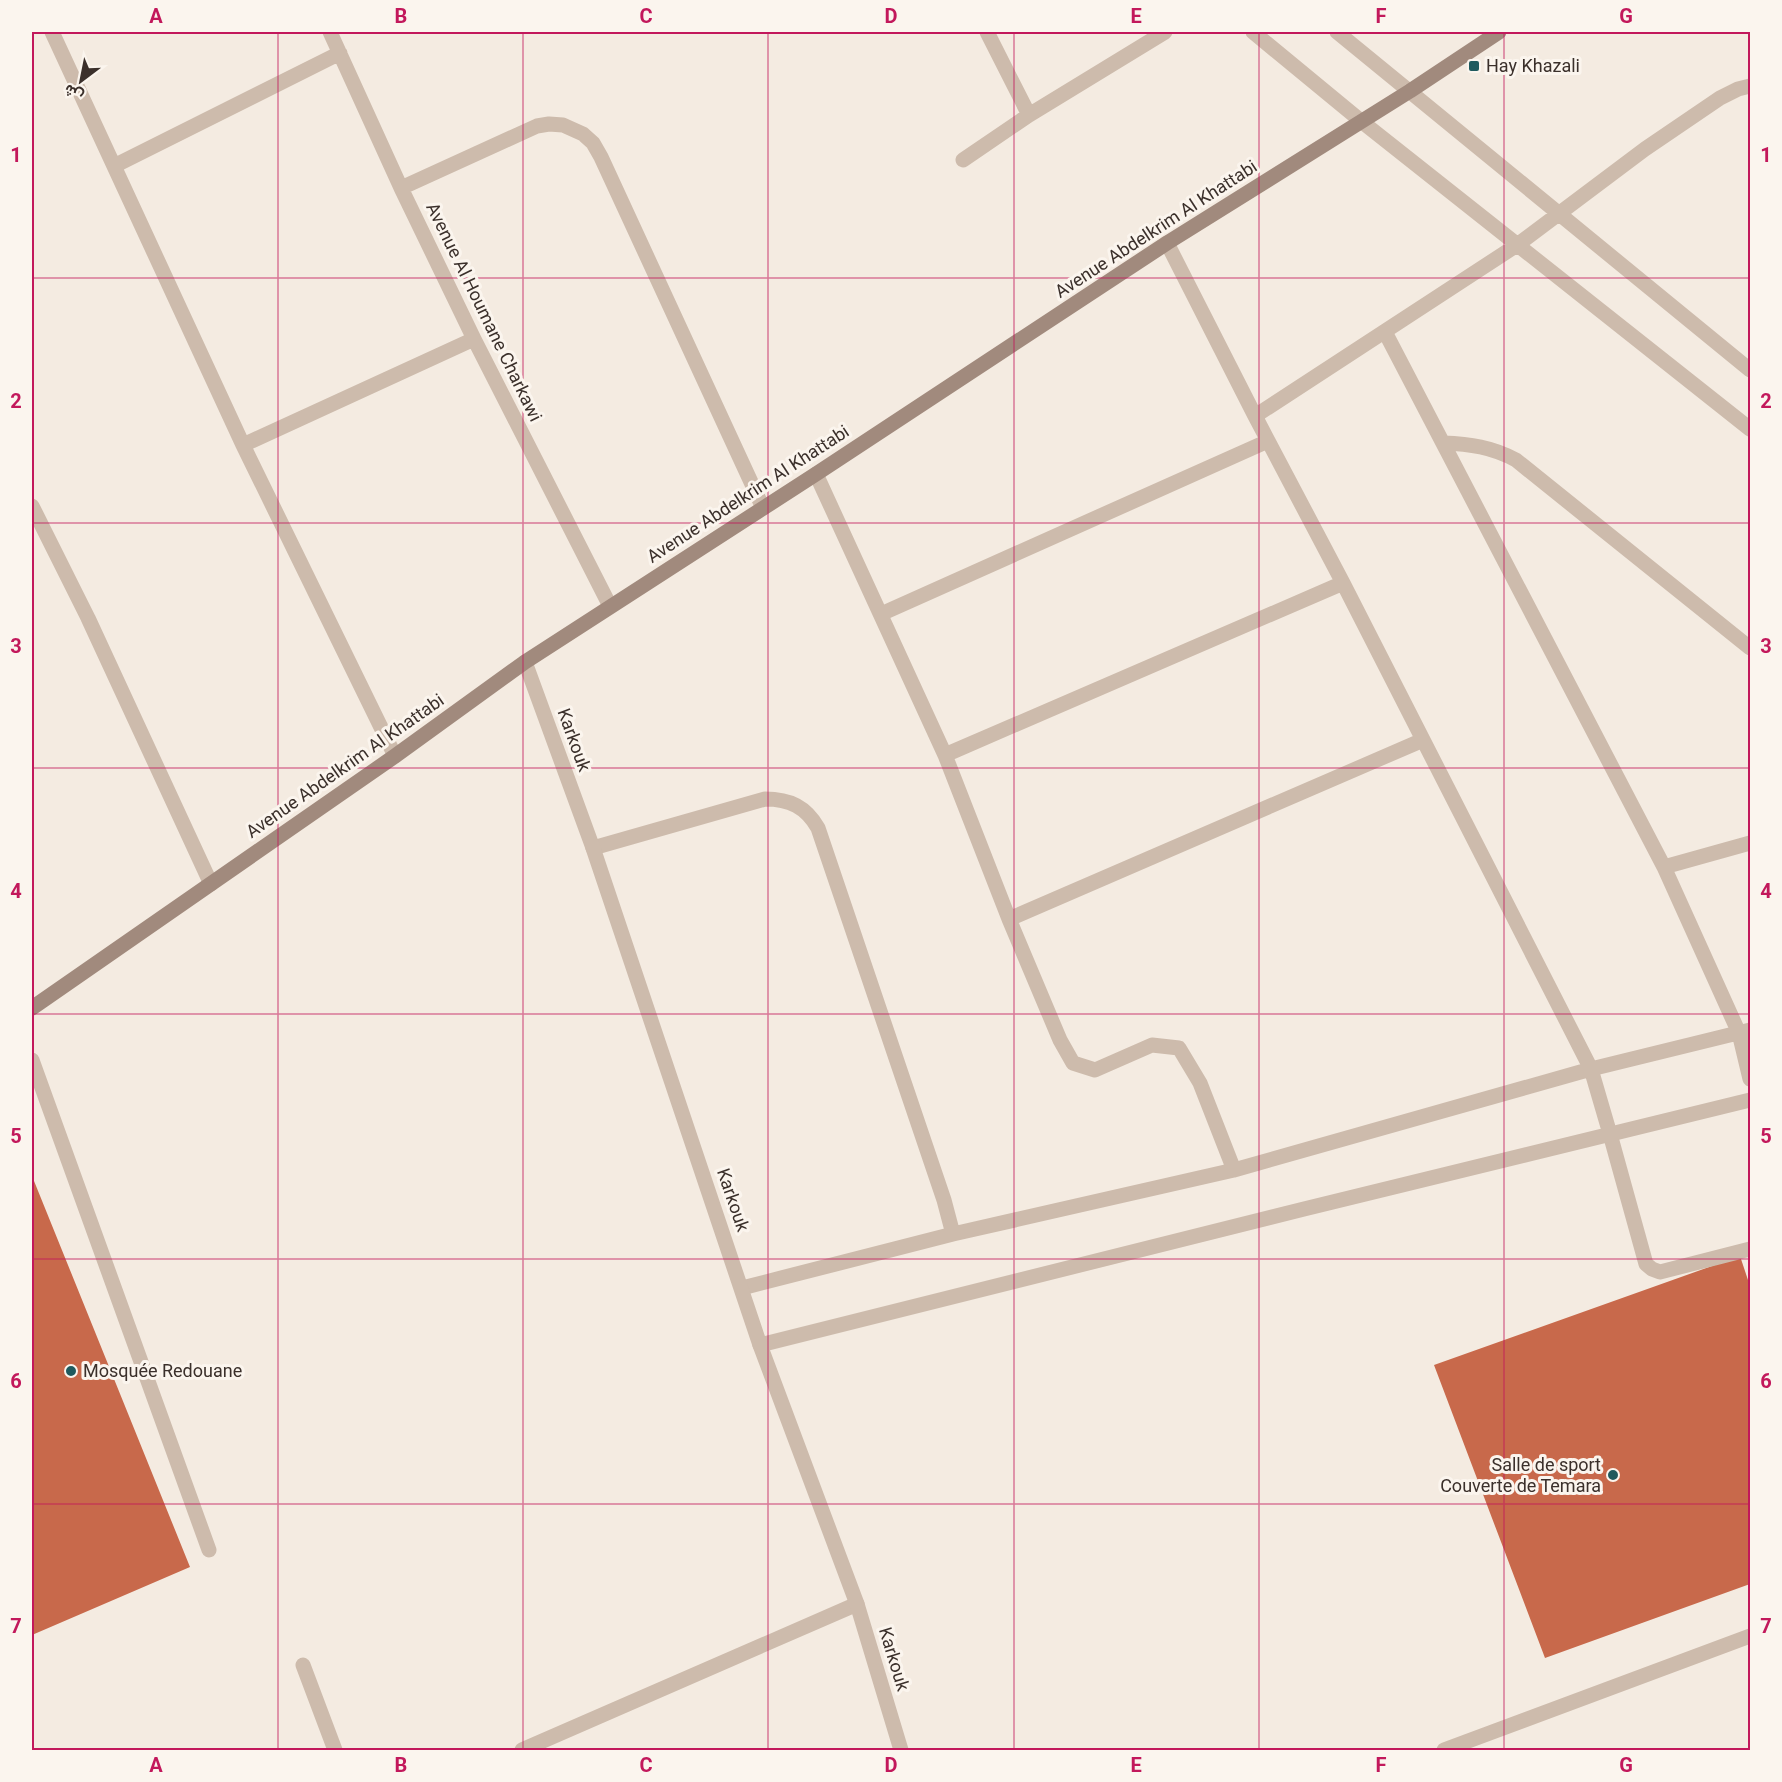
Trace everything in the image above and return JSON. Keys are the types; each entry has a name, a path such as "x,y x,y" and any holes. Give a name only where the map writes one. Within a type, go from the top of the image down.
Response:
{"main road":[{"name":"Avenue Abdelkrim Al Khattabi","path":"32,1008 395,756 525,662 1167,243 1410,92 1499,32"}],"street":[{"path":"52,32 243,445 395,756"},
{"name":"Avenue Al Houmane Charkawi","path":"330,32 401,188 474,339 610,606"},
{"path":"987,32 1029,115"},
{"path":"963,160 1029,115 1164,32"},
{"path":"1253,32 1360,121 1750,429"},
{"path":"1336,32 1750,370"},
{"path":"114,166 340,53"},
{"path":"1255,416 1517,245 1645,149 1720,98 1750,86"},
{"path":"401,188 537,126 563,125 583,134 593,143 601,157 763,508"},
{"path":"1167,243 1590,1069 1646,1264 1660,1272 1750,1248"},
{"path":"1384,332 1664,867 1745,1031 1750,1078"},
{"path":"243,445 474,339"},
{"path":"880,614 1268,441"},
{"path":"1443,443 1479,446 1500,451 1516,460 1750,648"},
{"path":"816,474 945,754 1009,919 1060,1040 1073,1063 1095,1070 1152,1046 1179,1048 1200,1083 1234,1170"},
{"path":"32,506 88,618 211,884"},
{"path":"945,754 1343,583"},
{"name":"Karkouk","path":"525,662 593,848 760,1345 857,1604 900,1750"},
{"path":"1009,919 1423,740"},
{"path":"593,848 765,799 791,801 812,818 818,828 944,1200 953,1234"},
{"path":"1664,867 1750,843"},
{"path":"742,1288 953,1234 1234,1170 1590,1069 1745,1031"},
{"path":"32,1060 209,1550"},
{"path":"760,1345 1750,1100"},
{"path":"522,1750 857,1604"},
{"path":"1444,1750 1750,1636"},
{"path":"303,1665 335,1750"}],"building":[{"name":"Mosquée Redouane","path":"32,1176 190,1567 32,1635"},
{"name":"Salle de sport Couverte de Temara","path":"1740,1256 1750,1286 1750,1584 1545,1658 1434,1365"}],"place":[{"name":"Hay Khazali","path":"1474,66"},
{"name":"Mosquée Redouane","path":"71,1371"},
{"name":"Salle de sport Couverte de Temara","path":"1613,1475"}]}
